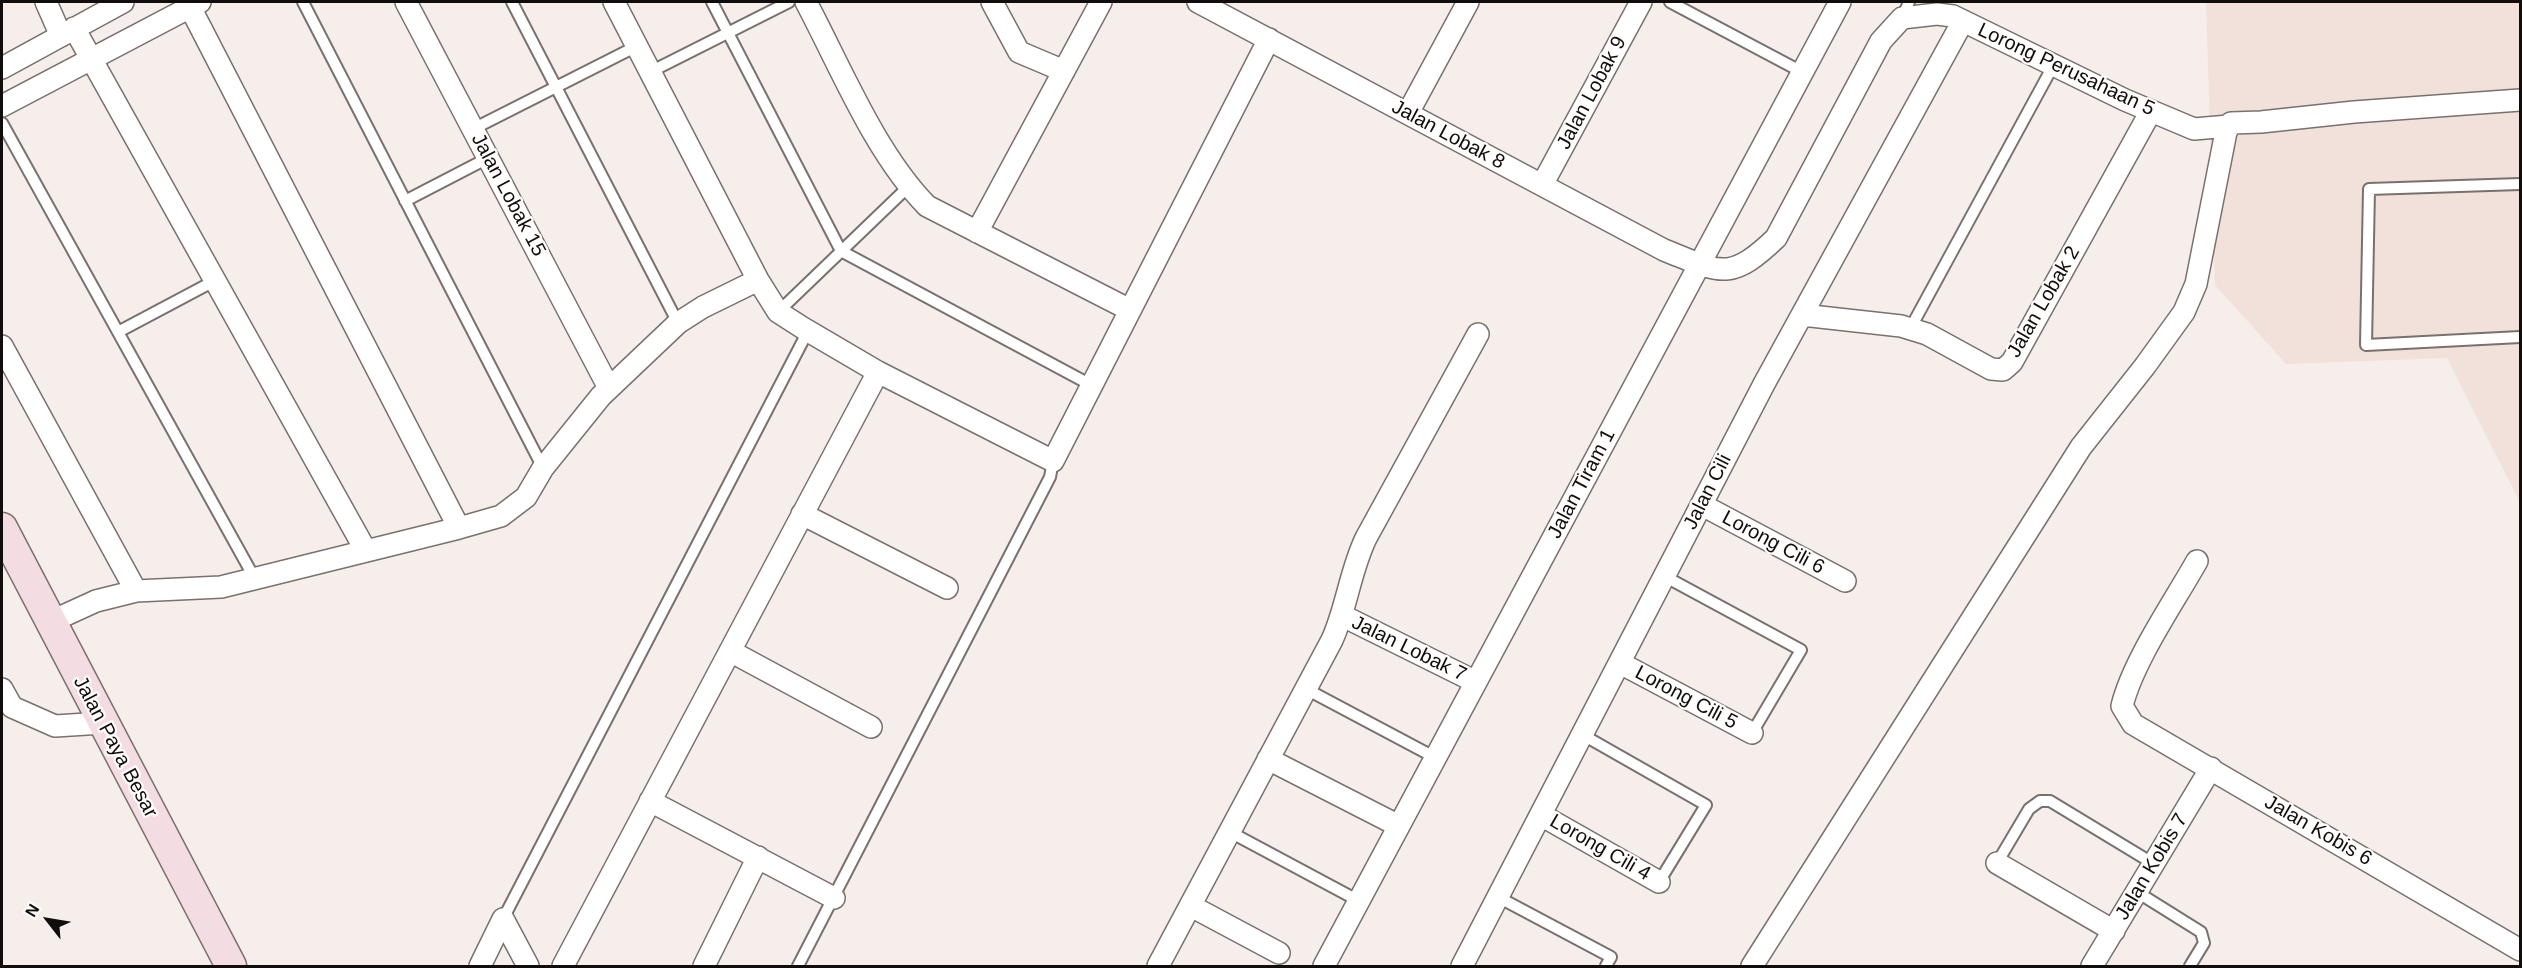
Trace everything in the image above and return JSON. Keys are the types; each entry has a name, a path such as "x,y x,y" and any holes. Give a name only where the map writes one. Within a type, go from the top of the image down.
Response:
{"street":[{"path":"46,2 67,32 92,58 366,551"},
{"path":"2,68 123,2"},
{"name":"Jalan Lobak 15","path":"406,2 609,388"},
{"path":"614,2 758,280 778,312 878,372 1053,461 1269,39"},
{"path":"806,2 883,150 908,187 927,206 1130,310"},
{"path":"992,2 1019,52 1064,71"},
{"path":"977,232 1101,2"},
{"path":"1408,113 1468,2"},
{"name":"Jalan Tiram 1","path":"1324,966 1840,2"},
{"name":"Jalan Lobak 9","path":"1542,185 1636,3"},
{"path":"2,105 195,4 459,528"},
{"name":"Jalan Lobak 8","path":"1208,4 1269,39 1664,250 1699,264"},
{"name":"Lorong Perusahaan 5","path":"1699,264 1722,271 1735,268 1754,259 1776,238 1881,41 1906,10 1953,16 2054,66 2194,129 2354,112 2520,100"},
{"name":"Jalan Cili","path":"1462,966 1802,315 1963,21"},
{"name":"Jalan Lobak 2","path":"1802,315 1910,329 1927,334 1991,369 2003,370 2012,362 2151,111"},
{"path":"1752,966 2081,447 2184,312 2196,284 2230,124"},
{"path":"50,622 96,601 136,591 221,587 501,516 526,497 543,468 609,388 678,323 758,280"},
{"path":"1158,966 1343,616 1354,561 1478,334"},
{"path":"2,346 136,591"},
{"path":"563,966 878,372"},
{"name":"Lorong Cili 6","path":"1702,505 1845,581"},
{"path":"802,514 947,588"},
{"name":"Jalan Paya Besar","path":"2,528 231,966"},
{"name":"Jalan Kobis 6","path":"2197,561 2134,672 2122,705 2133,724 2520,950"},
{"name":"Jalan Lobak 7","path":"1343,616 1476,682"},
{"path":"730,651 871,727"},
{"name":"Lorong Cili 5","path":"1620,663 1752,733"},
{"path":"7,698 55,726 103,723"},
{"path":"1268,759 1399,826"},
{"name":"Jalan Kobis 7","path":"2092,966 2211,768"},
{"path":"650,801 834,897"},
{"name":"Lorong Cili 4","path":"1541,814 1659,882"},
{"path":"704,966 758,858"},
{"path":"1997,863 2114,931"},
{"path":"1191,906 1279,953"},
{"path":"480,966 503,919"},
{"path":"503,919 528,966"}],"lane":[{"path":"303,2 543,468"},
{"path":"512,2 678,323"},
{"path":"712,2 841,251 1091,385"},
{"path":"650,72 789,2"},
{"path":"1670,2 1802,72"},
{"path":"473,129 637,46"},
{"path":"1910,329 2054,66"},
{"path":"2,123 255,579"},
{"path":"405,201 488,158"},
{"path":"2520,184 2369,189 2366,345 2520,337"},
{"path":"778,312 908,187"},
{"path":"118,332 216,280"},
{"path":"503,919 808,331"},
{"path":"798,966 1050,477 1053,461"},
{"path":"1664,576 1801,650 1752,733"},
{"path":"1306,689 1436,758"},
{"path":"1583,735 1706,805 1659,882"},
{"path":"1997,863 2029,809 2040,801 2050,801 2154,864"},
{"path":"1230,832 1359,901"},
{"path":"2137,892 2201,932 2204,943 2190,966"},
{"path":"1498,897 1611,957 1606,966"}],"shaded area":[{"path":"2206,2 2520,2 2520,503 2447,358 2286,364 2215,285"}]}
